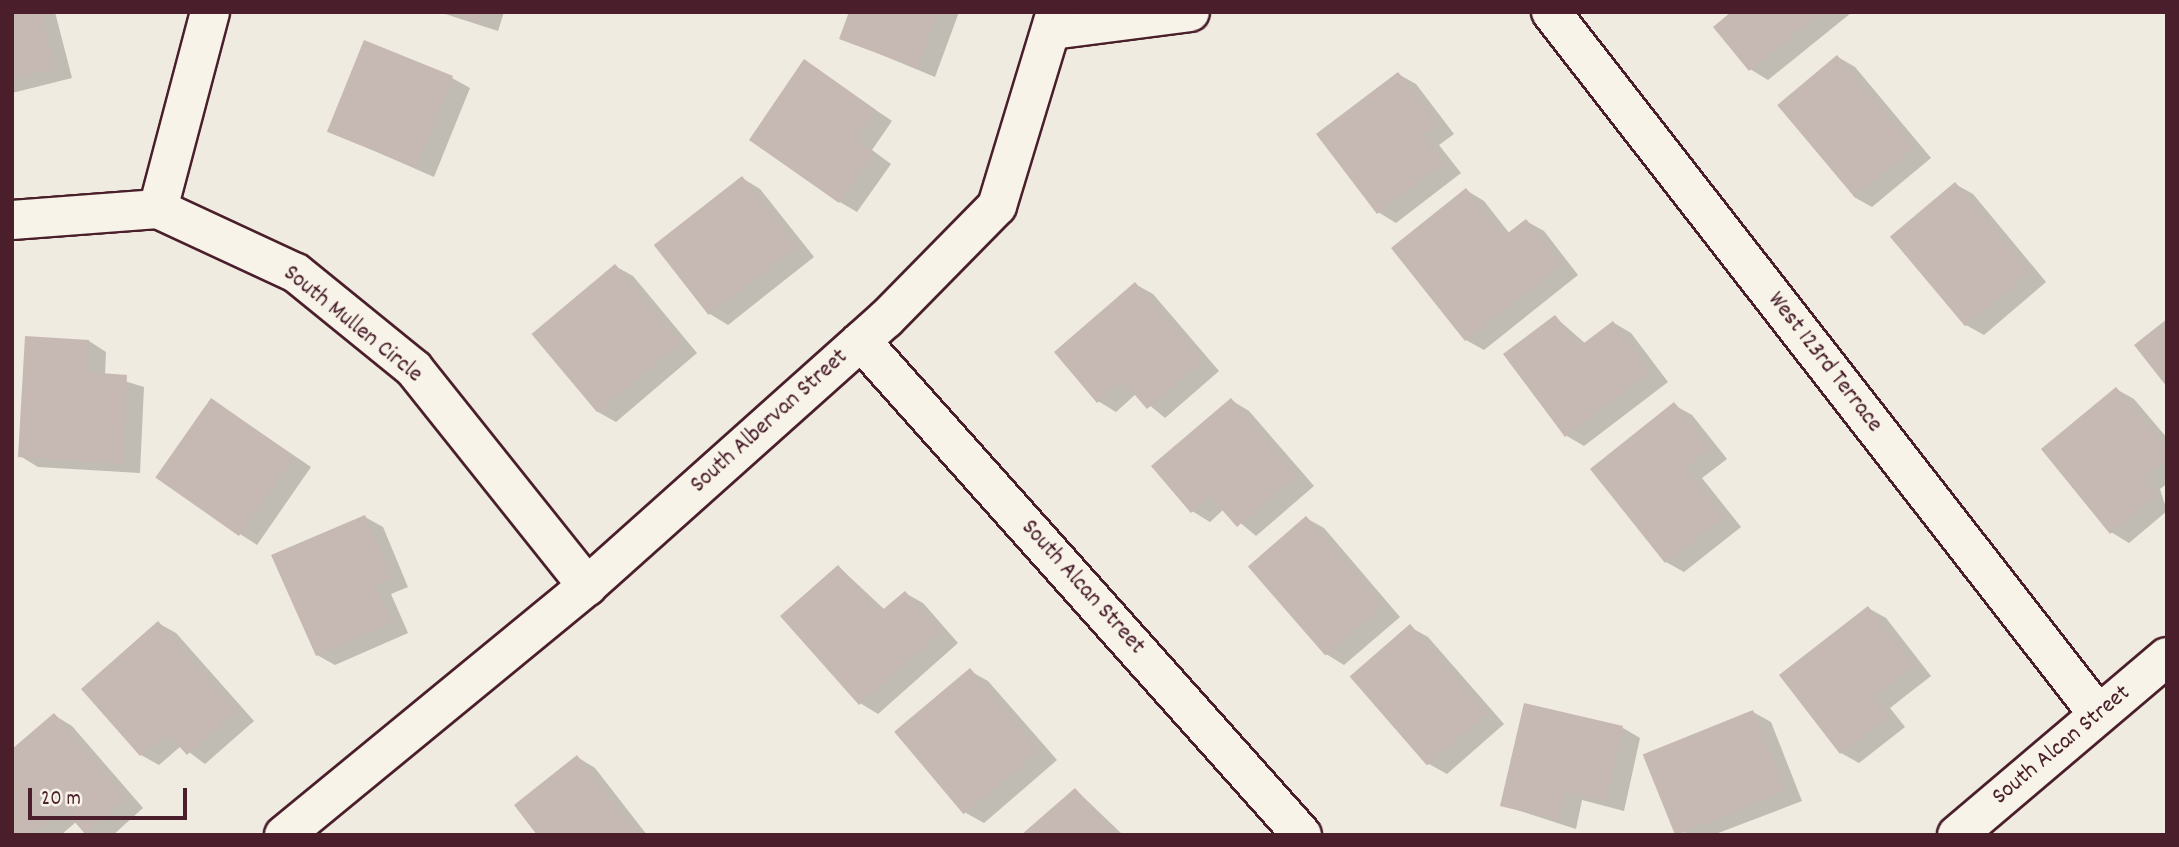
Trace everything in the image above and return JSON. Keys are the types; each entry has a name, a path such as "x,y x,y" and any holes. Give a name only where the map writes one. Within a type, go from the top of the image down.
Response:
{"street":[{"path":"158,209 210,12"},
{"name":"South Albervan Street","path":"305,828 587,586 861,341 997,206 1054,21 1190,12"},
{"name":"West 123rd Terrace","path":"1551,12 2098,714"},
{"name":"South Mullen Circle","path":"12,220 158,209 296,273 414,369 587,586"},
{"name":"South Alcan Street","path":"861,341 1303,835"},
{"name":"South Alcan Street","path":"1956,835 2167,657"}],"building":[{"path":"12,12 41,12 55,69 12,79"},
{"path":"451,12 483,12 480,22"},
{"path":"849,12 938,12 917,68 839,39"},
{"path":"1731,12 1822,12 1749,71 1713,27"},
{"path":"364,40 453,76 416,168 327,132"},
{"path":"1837,55 1914,147 1854,197 1777,105"},
{"path":"804,59 876,110 855,139 874,152 839,203 749,140"},
{"path":"1398,72 1438,123 1423,135 1444,163 1377,214 1316,134"},
{"path":"742,176 797,246 709,315 654,245"},
{"path":"1955,182 2030,272 1965,326 1890,237"},
{"path":"1466,188 1504,236 1526,219 1562,264 1465,341 1391,248"},
{"path":"615,264 681,342 597,412 532,334"},
{"path":"1135,282 1203,360 1147,409 1122,380 1097,403 1054,352"},
{"path":"1555,315 1580,346 1613,321 1651,372 1565,437 1503,354"},
{"path":"2167,319 2167,387 2134,345"},
{"path":"25,336 89,340 87,372 127,375 123,464 18,457"},
{"path":"2116,387 2167,447 2167,459 2144,478 2157,495 2110,534 2041,449"},
{"path":"211,398 295,457 239,536 155,477"},
{"path":"1231,398 1297,475 1237,527 1210,496 1191,513 1151,466"},
{"path":"1674,402 1711,448 1686,468 1724,517 1665,563 1590,469"},
{"path":"365,515 391,577 375,584 391,623 316,656 271,555"},
{"path":"1306,516 1383,605 1325,656 1248,567"},
{"path":"838,565 880,612 905,591 941,632 859,705 780,616"},
{"path":"1868,606 1914,665 1874,697 1889,717 1840,754 1779,675"},
{"path":"158,621 237,711 187,755 167,733 140,756 81,689"},
{"path":"1410,624 1487,713 1427,766 1350,676"},
{"path":"970,668 1039,751 964,814 894,732"},
{"path":"1524,703 1623,726 1606,802 1565,792 1558,820 1500,806"},
{"path":"1753,710 1786,791 1675,835 1643,755"},
{"path":"54,713 127,798 85,834 63,808 32,835 12,835 12,749"},
{"path":"577,755 639,835 537,835 514,805"},
{"path":"1075,788 1116,835 1021,835"}]}
